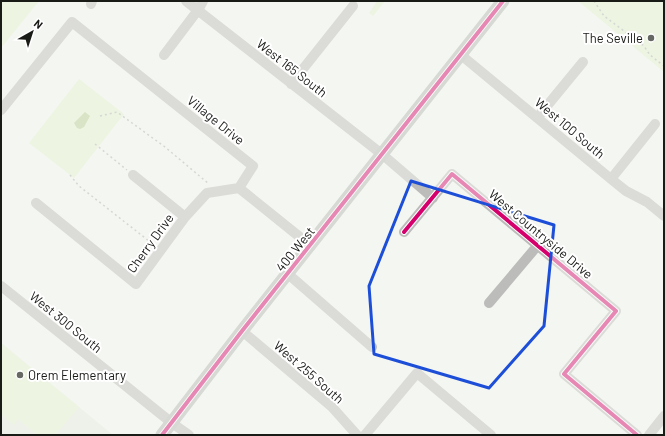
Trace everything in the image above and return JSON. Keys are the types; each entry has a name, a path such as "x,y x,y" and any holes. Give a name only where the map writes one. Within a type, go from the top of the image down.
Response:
{"main road":[{"name":"400 West","path":"162,435 242,331 383,156 504,1"}],"street":[{"name":"West 165 South","path":"186,1 200,6 291,84 383,156"},
{"path":"164,55 200,6"},
{"path":"291,84 352,6"},
{"name":"Village Drive","path":"1,110 72,22 253,166 239,188"},
{"name":"West 100 South","path":"462,55 626,191 647,202 664,216"},
{"path":"537,118 582,62"},
{"path":"611,179 655,124"},
{"path":"383,156 433,198 404,232"},
{"name":"West Countryside Drive","path":"433,198 452,174 616,311 564,374 637,435"},
{"path":"133,175 185,217"},
{"path":"239,188 310,246"},
{"name":"Cherry Drive","path":"36,203 136,284 185,217 207,193 239,188"},
{"path":"489,303 538,245"},
{"path":"288,274 372,346"},
{"name":"West 300 South","path":"1,286 189,435"},
{"name":"West 255 South","path":"242,331 332,407 358,435"},
{"path":"365,435 417,373 491,435"},
{"path":"649,435 664,416"}],"path":[{"path":"594,1 604,16 639,42 650,55 664,66"},
{"path":"100,116 117,112 165,147 218,192"},
{"path":"95,144 133,175"},
{"path":"70,175 80,186 161,250"}],"highlighted area":[{"path":"411,181 554,225 544,326 489,388 374,354 369,286"}],"shaded area":[{"path":"1,1 39,1 1,48"},
{"path":"377,1 385,1 373,16 369,13"},
{"path":"578,1 664,1 664,72"},
{"path":"79,79 124,114 74,178 29,143"},
{"path":"85,112 90,116 84,127 80,129 77,128 74,123"},
{"name":"Orem Elementary","path":"1,343 79,407 113,435 1,435"},
{"name":"Orem Elementary","path":"1,343 79,407 55,435 37,435 18,419 14,425 1,414"}],"cycle path":[{"path":"162,435 242,331 503,1"},
{"path":"404,232 452,174 616,311 564,374 637,435"}],"place":[{"name":"The Seville","path":"651,38"},
{"name":"Orem Elementary","path":"20,375"}]}
